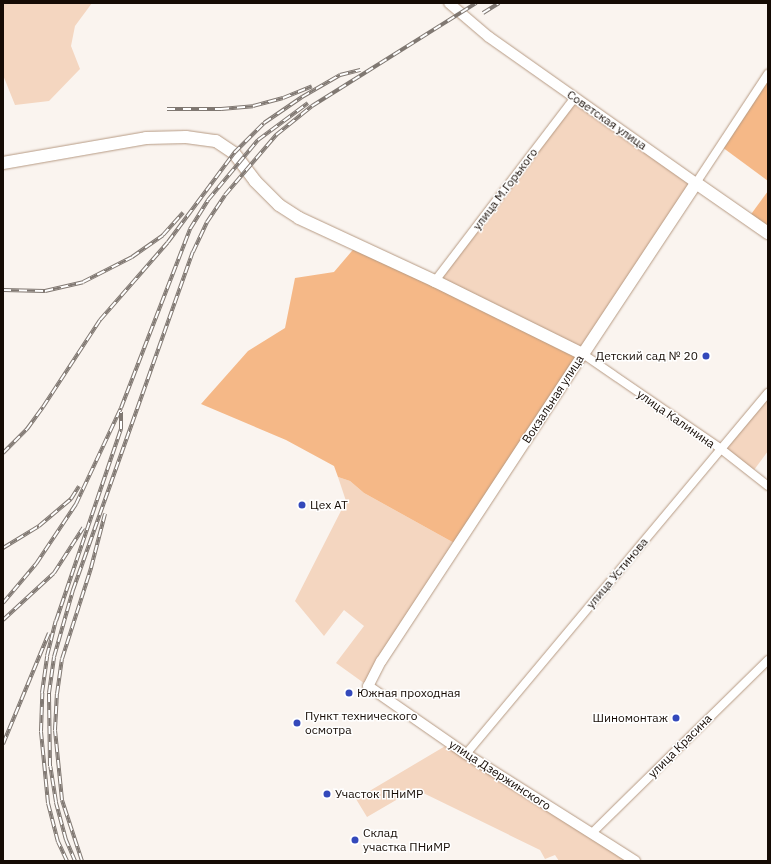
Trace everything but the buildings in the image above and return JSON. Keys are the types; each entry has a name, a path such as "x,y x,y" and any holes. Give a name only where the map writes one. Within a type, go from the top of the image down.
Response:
{"main road":[{"path":"3,163 146,138 186,137 216,141 234,153 255,181 289,212 435,281 583,354"},
{"name":"Советская улица","path":"696,183 768,234"},
{"name":"Вокзальная улица","path":"583,354 696,183"}],"street":[{"name":"Советская улица","path":"449,3 489,36 696,183"},
{"name":"Вокзальная улица","path":"696,183 768,74"},
{"name":"улица М.Горького","path":"435,281 575,97"},
{"name":"Вокзальная улица","path":"368,686 398,635 583,354"},
{"name":"улица Калинина","path":"583,354 721,450 768,486"},
{"name":"улица Устинова","path":"466,754 768,392"},
{"name":"улица Красина","path":"592,834 768,660"},
{"name":"улица Дзержинского","path":"368,686 466,754 635,861"}],"shaded area":[{"path":"3,3 92,3 75,26 71,46 80,69 49,101 15,105 3,75"},
{"path":"768,74 768,181 722,147"},
{"path":"575,97 696,183 583,354 435,281"},
{"path":"768,191 768,231 749,217"},
{"path":"357,245 583,354 456,544 364,493 350,481 338,477 334,466 286,440 201,404 248,351 285,328 295,278 334,272"},
{"path":"768,397 768,451 754,470 726,448"},
{"path":"338,477 350,481 364,493 456,544 368,686 336,663 364,626 344,610 324,636 295,601 346,501"},
{"path":"447,745 626,861 559,861 555,855 545,859 540,850 415,789 367,817 356,799"}],"railway":[{"path":"75,861 66,840 56,802 50,766 49,693 54,657 73,590 193,252 207,222 225,195 276,135 312,106 476,3"},
{"path":"483,13 499,3"},
{"path":"3,453 27,429 100,320 168,242 234,153 264,123 302,97 340,75 360,70"},
{"path":"167,109 221,109 253,106 283,98 312,86"},
{"path":"3,603 36,564 76,504 121,408 190,229 208,200 258,140 308,103"},
{"path":"3,290 45,291 83,282 132,257 163,235 183,213"},
{"path":"67,861 58,842 48,803 41,731 42,693 47,656 56,621 121,429 121,412"},
{"path":"3,548 39,526 71,499 79,486"},
{"path":"82,861 62,800 55,730 57,694 62,659 91,568 105,514"},
{"path":"3,620 54,573 83,528"},
{"path":"3,744 49,633"}],"place":[{"name":"Детский сад № 20","path":"706,356"},
{"name":"Цех АТ","path":"302,505"},
{"name":"Южная проходная","path":"349,693"},
{"name":"Шиномонтаж","path":"676,718"},
{"name":"Пункт технического осмотра","path":"297,723"},
{"name":"Участок ПНиМР","path":"327,794"},
{"name":"Склад участка ПНиМР","path":"355,840"}]}
